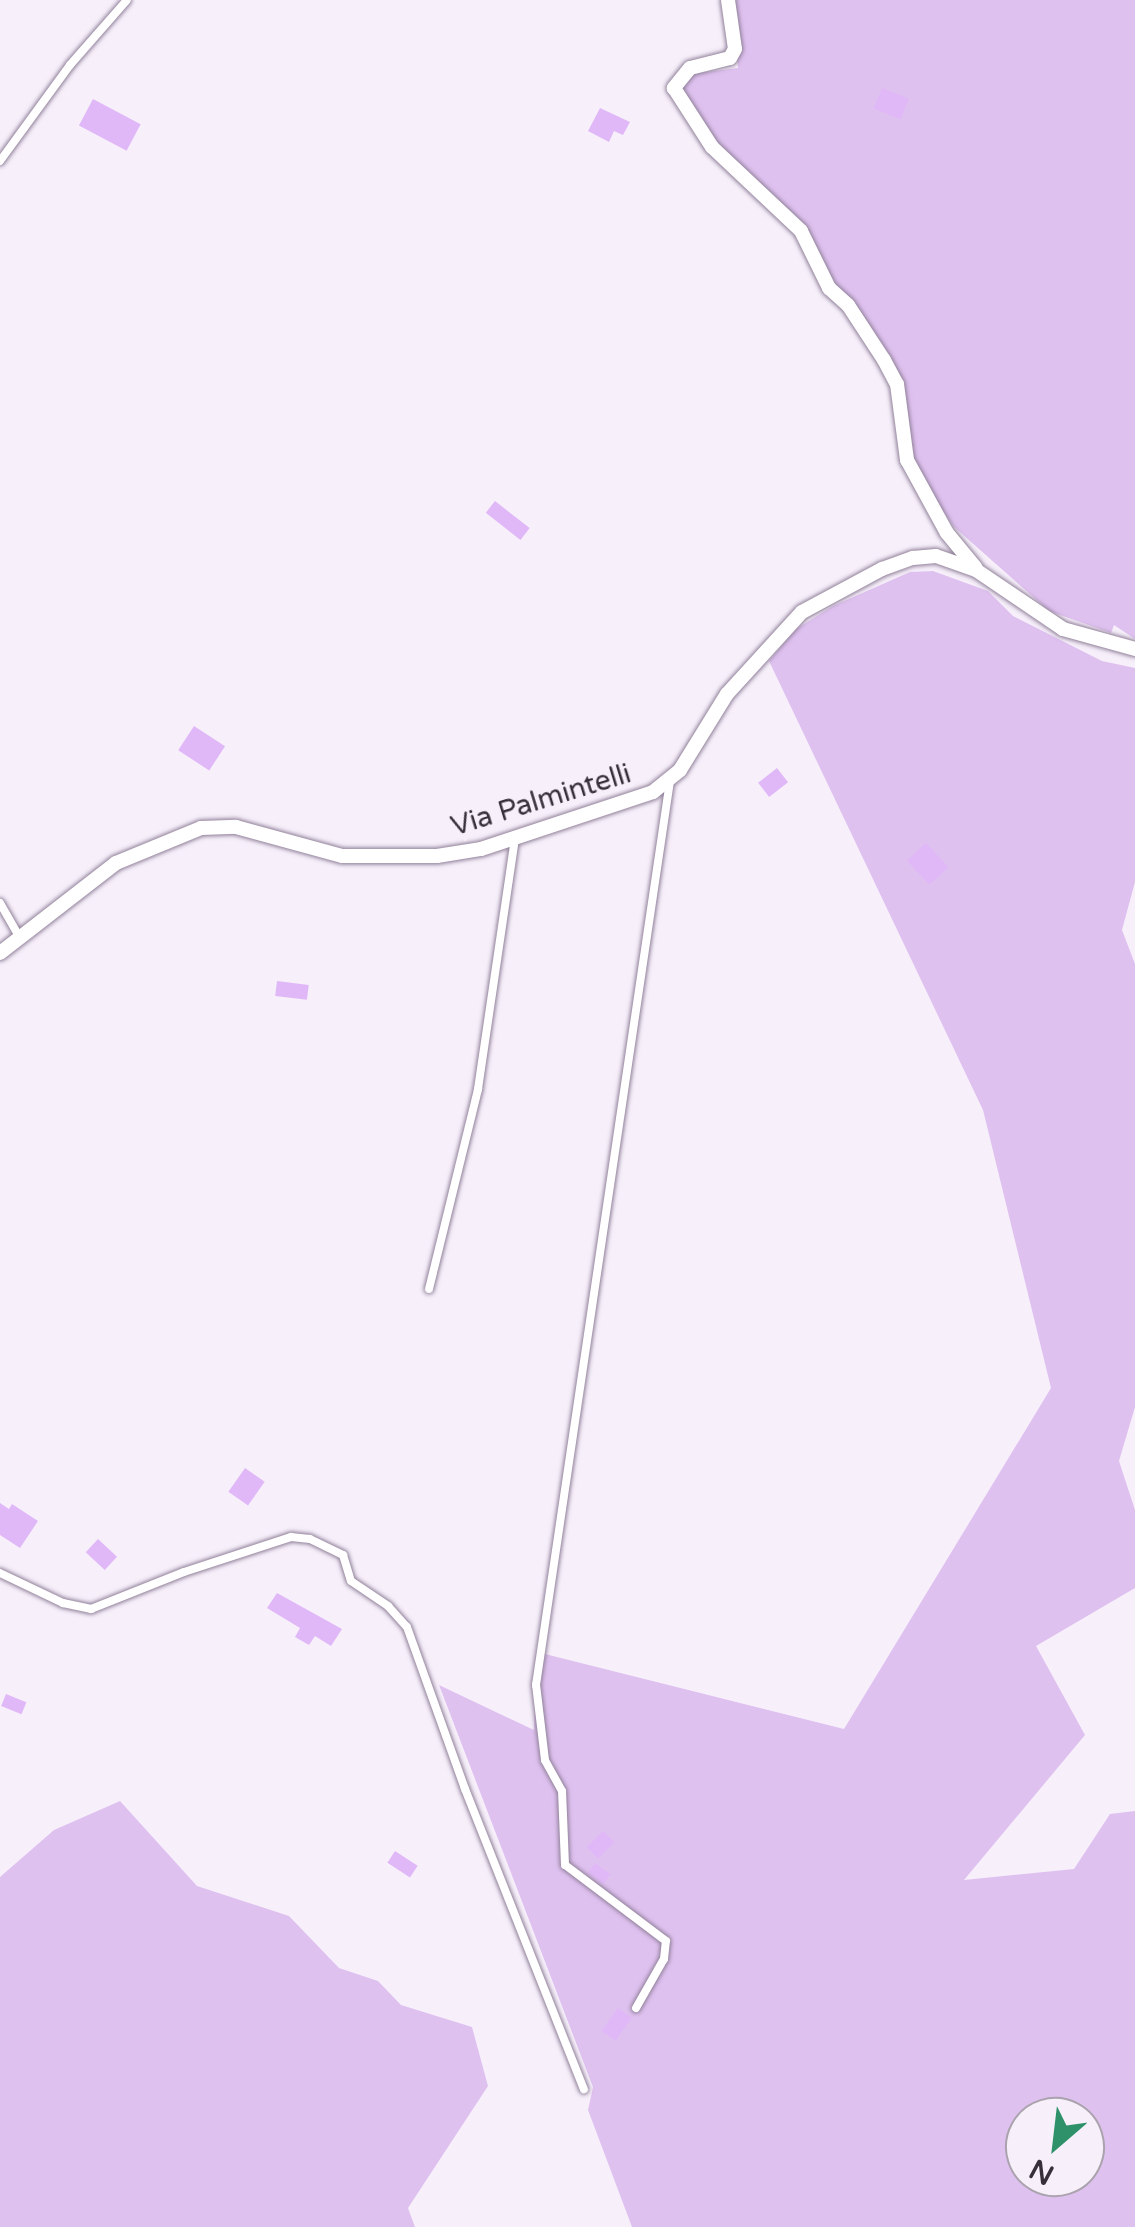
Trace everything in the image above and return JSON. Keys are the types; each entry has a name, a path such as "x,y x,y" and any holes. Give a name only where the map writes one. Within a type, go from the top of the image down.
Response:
{"street":[{"path":"728,0 734,49 730,58 690,68 674,88 712,147 801,231 823,278 848,305 884,360 897,384 907,460 947,533 976,570"},
{"name":"Via Palmintelli","path":"0,953 116,863 200,828 236,827 365,858 462,853 594,815 653,792 670,780 726,694 802,612 882,569 913,558 936,556 976,570 1064,629 1135,649"}],"lane":[{"path":"0,161 70,65 127,0"},
{"path":"636,2008 664,1959 666,1941 565,1866 562,1791 544,1760 536,1686 670,780"},
{"path":"430,1289 478,1089 515,838"},
{"path":"0,903 20,938"},
{"path":"0,1573 63,1603 91,1609 184,1572 291,1537 310,1540 343,1555 351,1581 388,1606 407,1627 465,1789 584,2090"}],"shaded area":[{"path":"731,0 1135,0 1135,639 1114,625 1111,633 1049,611 953,526 929,490 914,458 903,381 897,369 853,301 833,285 823,264 717,146 681,86 690,74 738,68"},
{"path":"933,571 988,591 1013,616 1102,661 1135,668 1135,882 1122,930 1135,964 1135,1407 1119,1461 1135,1510 1135,1588 1036,1646 1085,1735 964,1880 1074,1869 1110,1814 1135,1811 1135,2227 632,2227 588,2110 593,2087 439,1685 534,1730 537,1652 844,1729 1051,1388 983,1110 769,661 796,629 833,606 910,572"},
{"path":"120,1801 197,1886 289,1916 339,1968 378,1981 401,2005 472,2027 488,2086 408,2208 415,2227 0,2227 0,1877 54,1830"}],"building":[{"path":"882,88 909,99 901,119 874,108"},
{"path":"93,99 141,124 127,151 79,125"},
{"path":"600,108 630,122 623,135 614,131 609,142 588,131"},
{"path":"495,501 530,528 520,540 486,513"},
{"path":"194,726 225,746 209,770 178,750"},
{"path":"777,768 788,782 769,797 758,783"},
{"path":"926,843 949,867 929,885 907,861"},
{"path":"277,981 309,985 307,1000 275,996"},
{"path":"245,1468 265,1482 248,1506 228,1492"},
{"path":"0,1503 9,1509 12,1504 38,1521 20,1548 0,1535"},
{"path":"98,1539 117,1557 105,1570 86,1552"},
{"path":"277,1593 342,1629 331,1646 315,1636 309,1645 295,1637 300,1628 267,1608"},
{"path":"6,1694 26,1702 22,1714 1,1706"},
{"path":"603,1831 614,1842 598,1859 587,1847"},
{"path":"395,1851 418,1866 410,1877 387,1863"},
{"path":"595,1863 610,1874 603,1884 588,1873"},
{"path":"618,2008 632,2018 615,2041 602,2031"}]}
